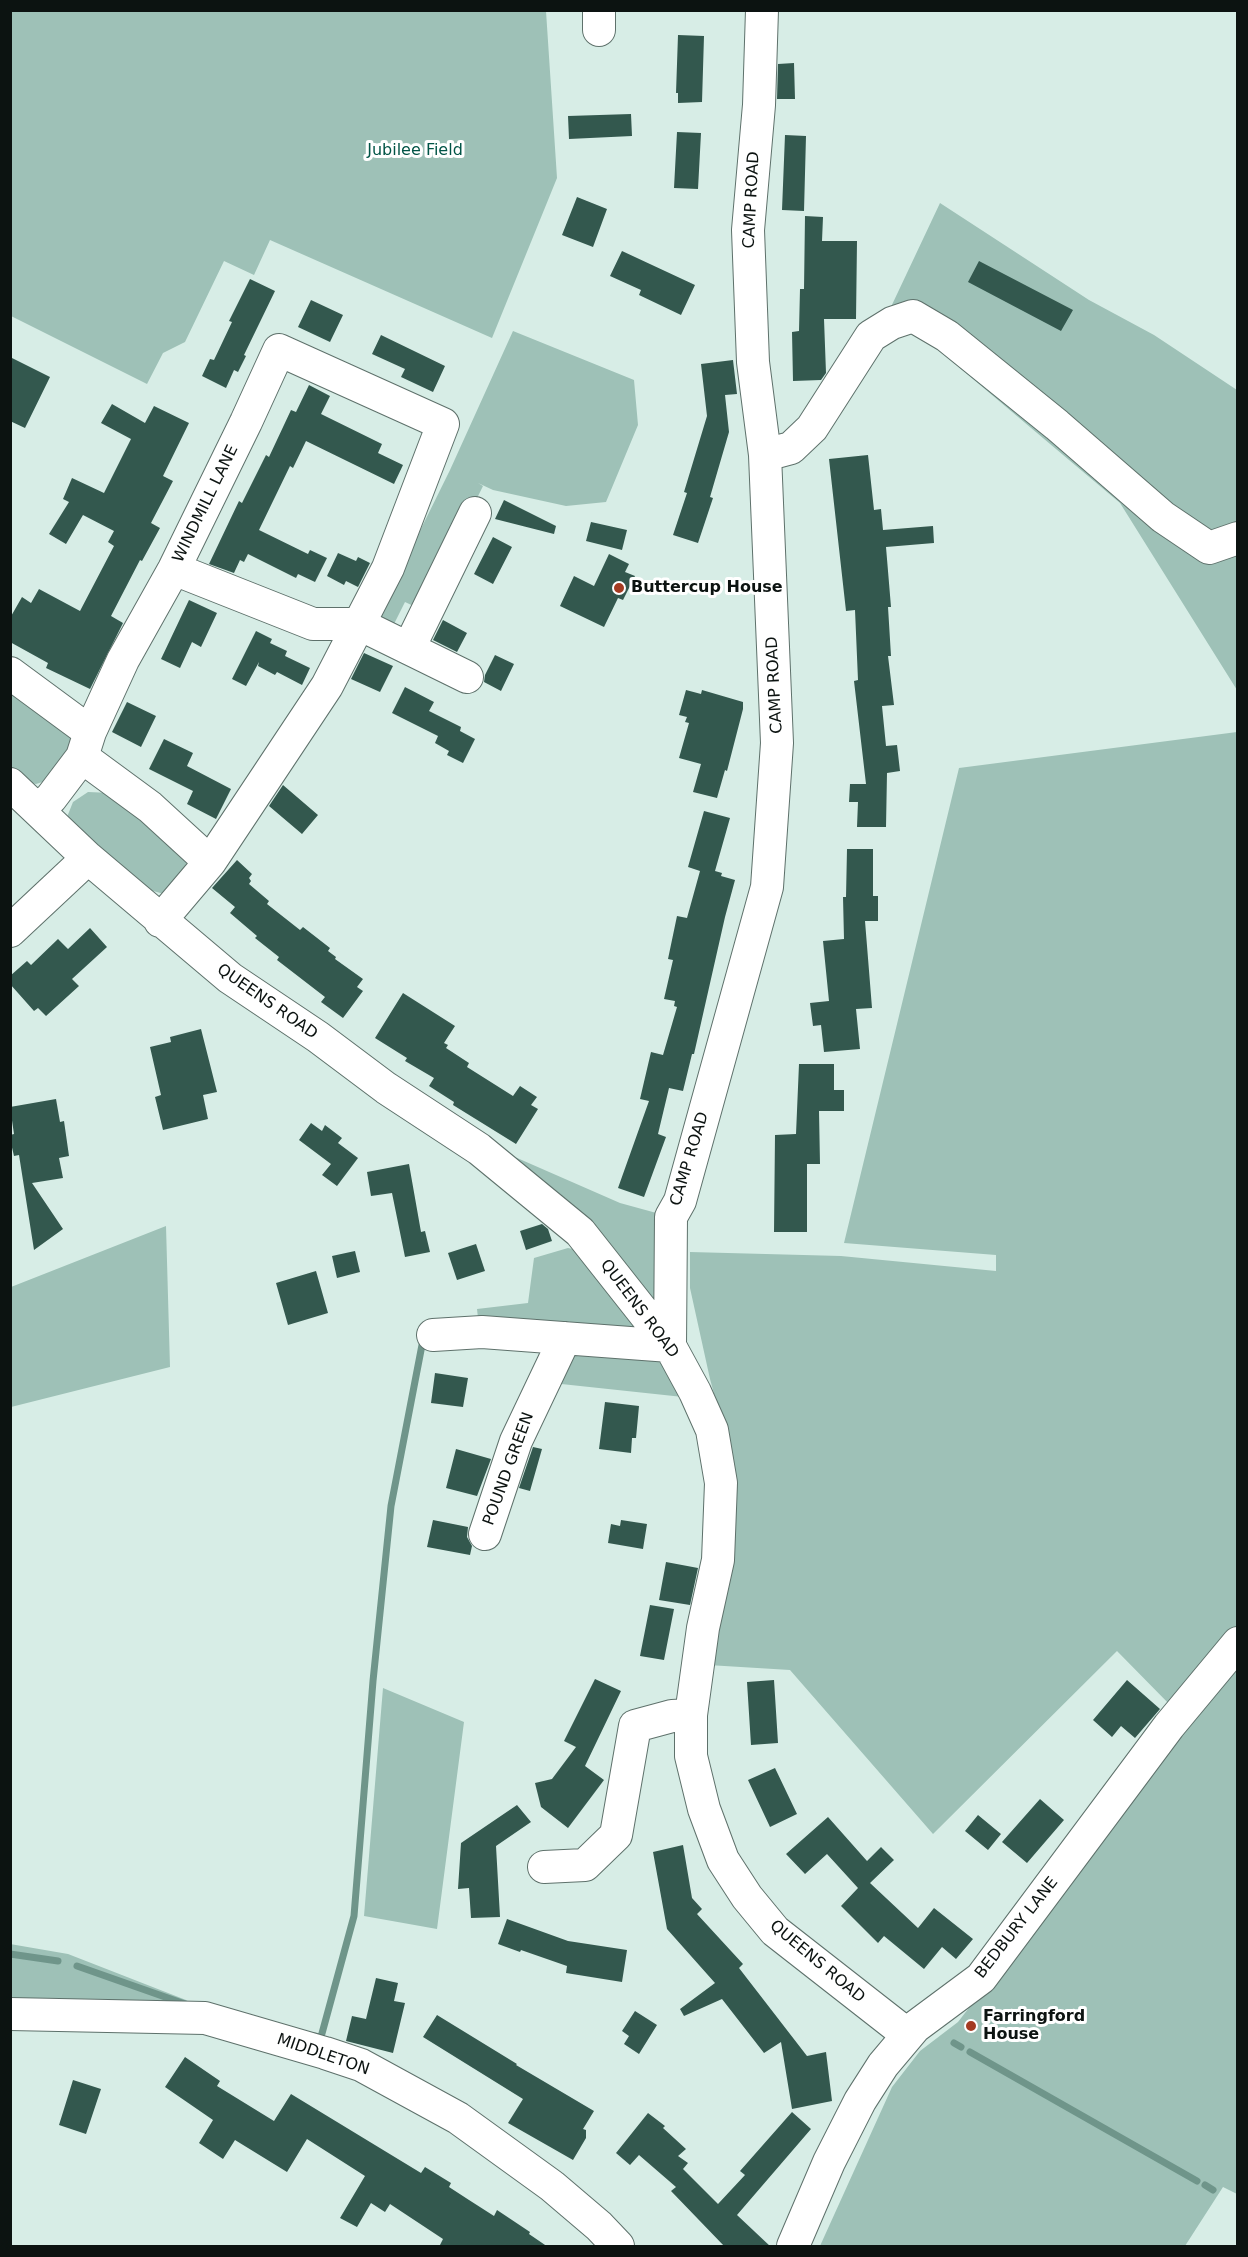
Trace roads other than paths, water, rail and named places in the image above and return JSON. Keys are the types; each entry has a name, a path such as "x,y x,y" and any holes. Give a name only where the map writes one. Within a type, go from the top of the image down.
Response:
{"street":[{"name":"CAMP ROAD","path":"670,1346 671,1217 680,1201 767,887 777,743 765,455 753,362 748,230 759,105 762,10"},
{"path":"765,455 791,448 812,428 871,336 892,323 913,316 947,336 1057,425 1163,517 1209,548 1238,538"},
{"name":"WINDMILL LANE","path":"39,810 51,798 86,745 123,660 174,569 279,350 443,424 388,568 359,624"},
{"path":"408,648 475,513"},
{"path":"174,569 313,624 359,624 467,677"},
{"path":"160,921 210,862 327,686 359,624"},
{"path":"10,673 210,862"},
{"name":"QUEENS ROAD","path":"10,784 88,858 230,978 479,1149 580,1232 670,1346 712,1430 721,1483 718,1560 703,1628 691,1715 691,1756 704,1809 723,1860 747,1897 775,1930 908,2035"},
{"path":"10,931 88,858"},
{"path":"433,1335 482,1332 670,1346"},
{"name":"POUND GREEN","path":"485,1534 516,1441 565,1338"},
{"name":"BEDBURY LANE","path":"793,2247 829,2162 883,2065 908,2035 928,2017 981,1978 1170,1726 1238,1643"},
{"path":"544,1867 585,1865 616,1834 635,1726 672,1716 691,1715"},
{"name":"MIDDLETON","path":"10,2014 205,2018 361,2065 458,2118 552,2186 598,2226 618,2247"}],"waterway":[{"path":"314,2036 321,2037 354,1916 373,1681 391,1506 422,1345"},
{"path":"10,1954 58,1961"},
{"path":"77,1966 185,2004"},
{"path":"954,2043 961,2047"},
{"path":"970,2052 1197,2181"},
{"path":"1205,2185 1213,2190"}],"place":[{"name":"Buttercup House","path":"619,588"},
{"name":"Farringford House","path":"971,2026"}],"park label":[{"name":"Jubilee Field","path":"415,151"}]}
